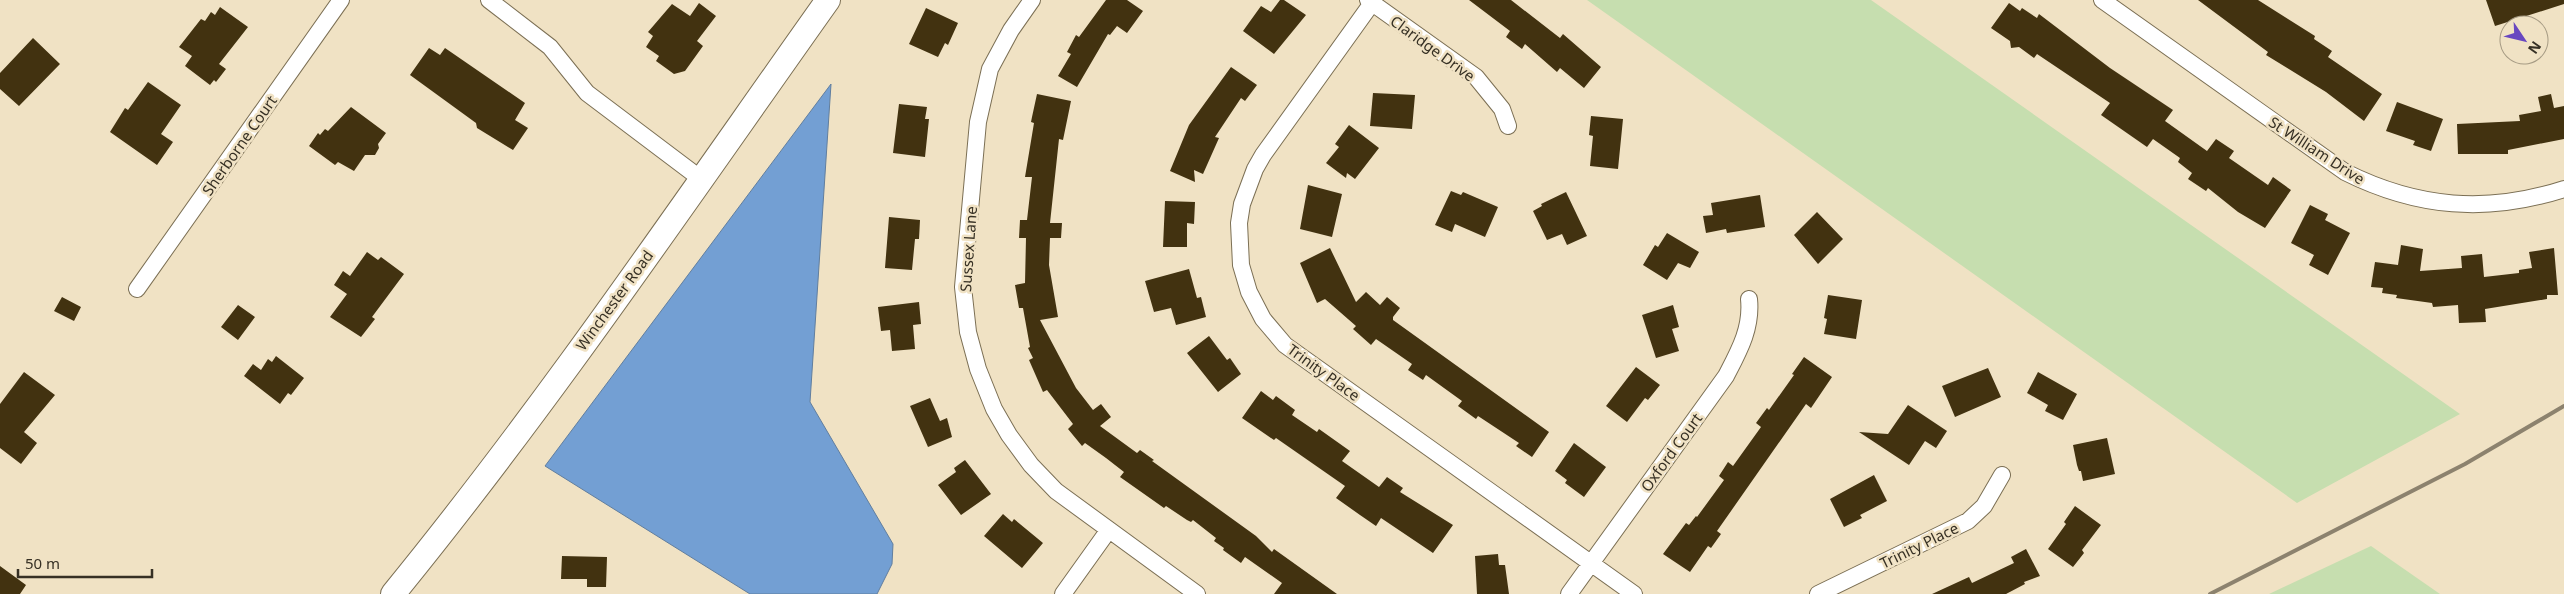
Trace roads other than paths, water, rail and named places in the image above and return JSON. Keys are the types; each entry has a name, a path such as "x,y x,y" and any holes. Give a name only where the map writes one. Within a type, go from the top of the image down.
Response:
{"main road":[{"name":"Winchester Road","path":"393,594 458,515 529,420 828,0"}],"street":[{"name":"Sherborne Court","path":"137,290 340,0"},
{"path":"489,0 550,47 588,93 701,179"},
{"name":"Sussex Lane","path":"1032,0 1011,30 990,69 978,122 963,287 968,332 978,370 994,409 1009,436 1031,465 1056,491 1108,531 1197,594"},
{"name":"St William Drive","path":"2102,0 2345,172 2376,187 2412,198 2451,205 2483,205 2523,200 2564,189"},
{"name":"Claridge Drive","path":"1370,1 1476,77 1502,109 1508,126"},
{"name":"Trinity Place","path":"1370,1 1255,169 1242,204 1239,224 1241,265 1249,292 1263,319 1285,345 1634,594"},
{"name":"Oxford Court","path":"1569,594 1726,376 1744,341 1751,315 1749,300"},
{"name":"Trinity Place","path":"1818,594 1968,521 1984,506 2002,475"},
{"path":"1063,594 1108,531"}],"water":[{"path":"831,84 810,402 893,544 892,564 877,594 750,594 545,466"}],"railway":[{"path":"2210,594 2465,464 2564,406"}]}
